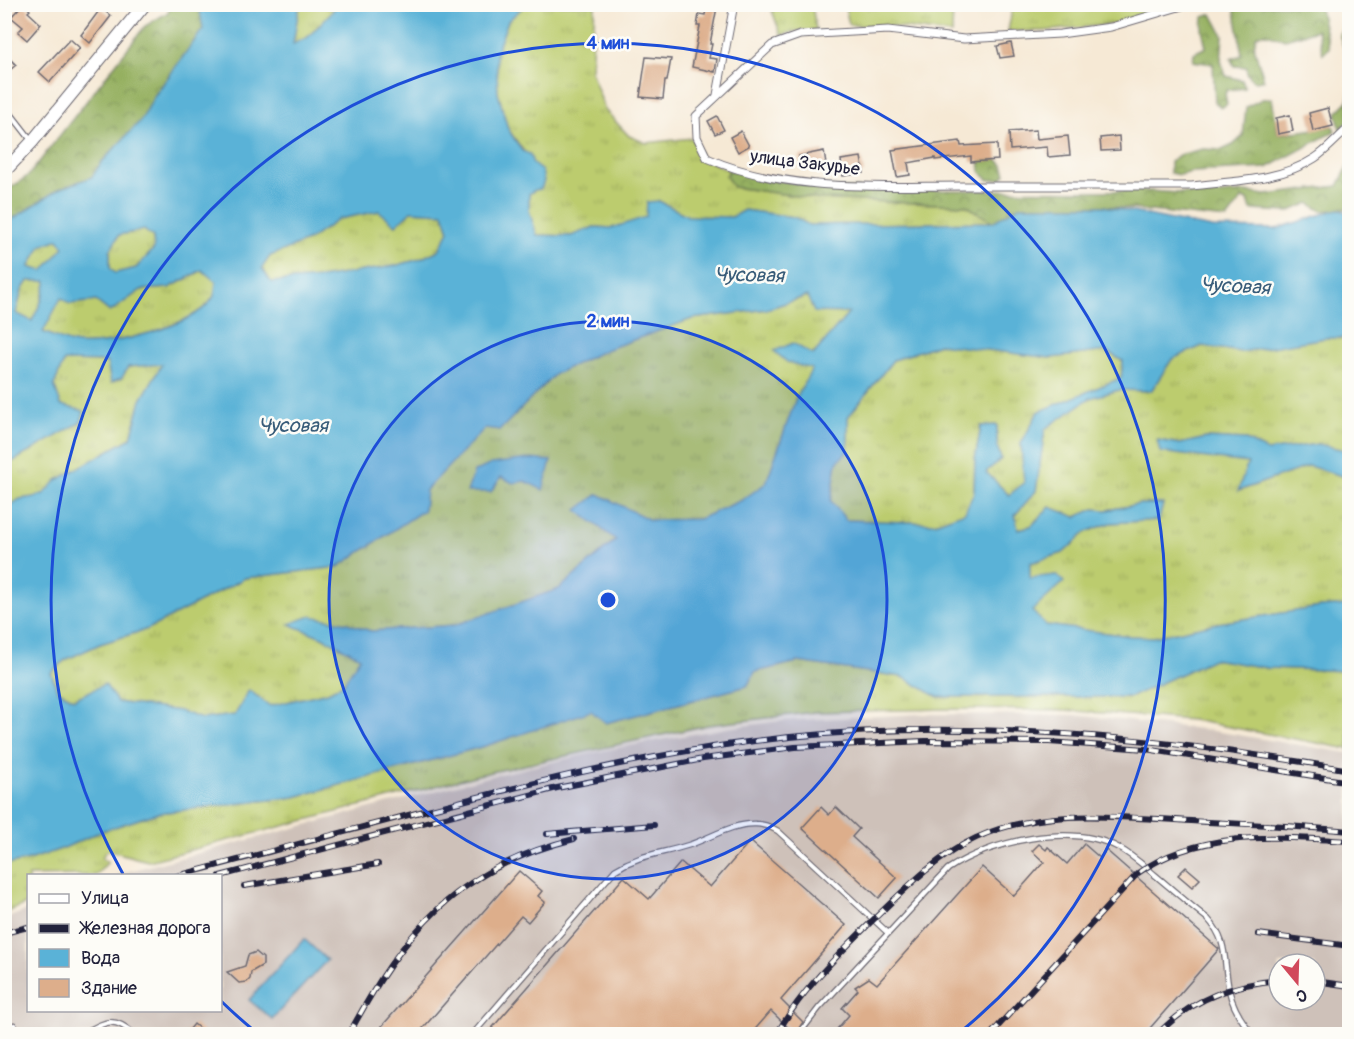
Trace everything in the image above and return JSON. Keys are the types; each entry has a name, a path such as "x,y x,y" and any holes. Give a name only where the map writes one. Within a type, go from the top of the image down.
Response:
{"street":[{"path":"4,172 32,142 145,4"},
{"path":"717,95 734,4"},
{"name":"улица Закурье","path":"1189,4 1112,27 1060,34 964,39 888,30 800,35 772,45 717,95 696,116 697,137 707,158 733,169 776,178 840,186 1192,186 1246,180 1290,171 1315,158 1350,127"}],"lane":[{"path":"4,105 32,142"},
{"path":"473,1035 615,870 643,856 679,849 736,827 755,824 778,831 887,932"},
{"path":"799,1035 819,1008 887,932 948,869 970,856 1030,838 1053,835 1087,837 1119,848 1208,919 1217,929 1222,940 1229,989 1234,1006 1240,1020 1253,1035"},
{"path":"82,1035 106,1022 115,1021 134,1035"},
{"path":"14,1024 16,1035"}],"shaded area":[{"path":"920,714 1075,715 1201,729 1349,753 1349,1034 5,1034 4,919 27,910 27,1012 222,1012 222,874 119,874 492,776 606,750 727,728 781,721"}],"green space":[{"path":"199,4 203,29 155,95 142,119 101,163 92,177 59,189 5,224 5,192 29,175 145,26 167,13 173,5"},
{"path":"303,5 338,5 308,37 292,45 299,9"},
{"path":"525,5 595,5 591,71 605,110 629,136 646,143 692,138 702,159 729,170 726,176 733,187 818,199 966,205 993,222 809,225 794,217 744,210 732,217 688,216 659,201 646,217 612,228 594,227 571,236 536,235 529,211 529,194 535,190 533,164 508,129 498,93 496,53 508,21"},
{"path":"770,5 812,5 816,30 796,31 781,35"},
{"path":"845,5 953,5 952,34 898,27 849,25"},
{"path":"1013,5 1179,5 1116,24 1044,31 1008,31"},
{"path":"1234,5 1319,5 1329,48 1323,54 1317,30 1285,39 1262,33 1256,36 1254,47 1264,80 1253,81 1247,73 1247,67 1234,66 1231,59 1242,55"},
{"path":"1343,5 1349,5 1349,74 1347,55 1339,34 1347,23"},
{"path":"1212,14 1223,35 1221,61 1226,76 1242,80 1245,88 1227,90 1225,94 1227,104 1221,108 1215,102 1213,64 1193,61 1194,53 1206,47 1202,29 1203,17"},
{"path":"1349,94 1349,120 1340,129 1336,113 1348,101"},
{"path":"1272,98 1278,134 1333,126 1335,131 1267,168 1192,172 1180,175 1170,173 1170,162 1179,155 1203,149 1222,150 1233,145 1243,136 1246,107 1262,99"},
{"path":"998,160 1003,165 1006,174 1001,179 989,180 981,172 980,161"},
{"path":"1349,164 1349,209 1322,211 1309,203 1288,212 1251,210 1248,200 1242,199 1227,219 1103,206 1019,206 993,222 966,205 818,199 733,187 726,176 729,170 756,178 827,187 904,190 1149,191 1209,195 1245,192 1266,195 1338,186"},
{"path":"379,211 396,225 411,211 443,213 449,231 439,250 420,259 394,266 320,278 271,282 262,268 270,256 309,240 339,219"},
{"path":"144,230 153,237 154,249 136,268 115,273 110,268 110,251 119,235"},
{"path":"58,239 64,247 43,272 29,267 41,246"},
{"path":"203,270 216,281 213,297 202,309 170,326 130,338 92,344 65,341 43,332 61,297 70,304 96,301 110,312 141,290 169,288"},
{"path":"47,280 32,322 16,314 22,290 28,281"},
{"path":"808,296 849,313 813,355 787,362 813,368 796,398 766,484 742,500 699,519 650,520 629,510 616,539 559,589 455,625 371,631 347,623 290,624 361,657 343,684 328,692 270,706 249,690 235,715 202,719 180,711 117,702 74,699 57,690 51,673 65,660 100,644 148,629 245,578 338,567 426,490 485,427 500,430 555,374 605,350 692,319 767,309"},
{"path":"1325,338 1349,338 1349,451 1318,444 1267,451 1246,440 1206,438 1180,444 1158,440 1248,463 1239,491 1309,466 1349,478 1349,605 1321,607 1218,623 1154,637 1046,625 1031,611 1056,575 1030,579 1029,563 1063,553 1086,532 1110,523 1159,520 1163,504 1140,504 1107,510 1094,509 1076,517 1050,507 1031,526 1017,529 1015,515 1036,491 1045,429 1090,398 1119,390 1151,391 1172,359 1202,346 1241,352"},
{"path":"940,344 1051,358 1106,351 1123,361 1121,378 1038,412 1021,444 1025,483 1009,495 986,472 1001,459 997,446 997,425 981,426 975,460 974,492 966,512 935,523 846,520 831,502 837,462 848,450 848,417 893,360"},
{"path":"64,361 107,362 111,383 122,378 128,367 163,363 141,400 131,438 57,480 46,493 20,499 5,509 5,466 81,421 61,405 54,385"},
{"path":"1213,659 1267,668 1349,671 1349,749 1192,720 1064,710 946,709 815,712 708,725 478,775 149,861 106,851 102,858 108,862 97,874 27,874 27,903 5,913 5,865 29,860 102,831 158,813 295,797 485,746 592,710 606,723 747,686 755,672 798,662 903,677 939,697 1131,697"}],"water":[{"name":"Чусовая","path":"199,5 303,5 299,9 293,44 308,37 338,5 525,5 508,21 496,53 498,93 508,129 522,151 530,154 533,164 542,171 544,181 541,189 529,194 529,211 537,235 571,236 594,227 612,228 646,217 647,202 659,201 688,216 732,217 744,210 794,217 809,225 993,222 1019,206 1103,206 1212,228 1276,229 1338,209 1349,213 1349,338 1325,338 1241,352 1202,346 1172,359 1151,391 1119,390 1090,398 1045,429 1036,491 1015,515 1018,529 1031,526 1050,507 1076,517 1094,509 1107,510 1140,504 1163,504 1159,520 1110,523 1086,532 1063,553 1030,563 1030,578 1056,575 1064,582 1032,611 1046,625 1154,637 1218,623 1321,607 1349,605 1349,671 1267,668 1213,659 1131,697 938,697 903,677 798,662 755,672 747,686 606,723 591,711 485,746 295,797 158,813 102,831 29,860 5,865 5,509 20,499 45,493 57,480 131,438 141,400 162,364 128,367 122,378 111,383 107,362 64,361 54,385 61,405 84,411 81,422 5,466 5,224 59,189 92,177 101,163 142,119 155,95 203,29","holes":["379,211 396,225 411,211 443,213 449,231 439,250 420,259 394,266 320,278 271,282 262,268 270,256 309,240 339,219","144,230 153,237 154,249 136,268 115,273 110,268 110,251 119,235","58,239 64,247 43,271 29,267 41,246","202,270 216,282 213,297 202,309 188,318 150,333 110,342 78,344 43,332 61,298 70,304 96,301 110,312 141,290 169,288","28,281 47,281 32,321 16,313 22,290","807,296 814,312 849,313 813,355 793,343 774,351 787,362 812,369 796,398 766,483 742,500 699,519 650,520 598,494 577,510 616,540 559,589 455,625 371,631 347,623 311,616 289,624 322,637 360,657 343,684 328,692 270,706 249,690 235,715 202,719 180,711 117,702 105,684 74,699 57,690 51,673 65,660 100,644 148,629 245,578 338,567 424,510 426,490 485,428 500,430 555,374 605,350 692,319 767,309","939,344 1051,358 1106,351 1123,361 1121,378 1038,412 1021,444 1024,483 1009,495 986,472 1001,459 997,446 997,425 981,426 975,460 974,492 965,512 935,523 846,520 831,501 837,462 848,451 848,417 893,360"]},
{"path":"1206,438 1246,440 1267,451 1318,444 1349,451 1349,478 1309,466 1238,491 1248,463 1160,452 1157,440 1180,444"},
{"path":"529,459 551,461 543,490 525,481 513,483 501,477 491,492 467,492 474,472 491,464"},
{"path":"304,939 327,960 272,1019 249,1000"}],"building":[{"path":"23,4 41,24 27,40 18,32 23,27 11,17"},
{"path":"707,5 717,7 709,58 717,59 715,72 692,67 700,26 697,26 699,14 705,15"},
{"path":"101,8 111,16 90,43 81,35"},
{"path":"70,39 80,48 50,82 39,72"},
{"path":"1011,43 1014,56 1000,58 997,46"},
{"path":"4,53 16,65 4,75"},
{"path":"646,57 671,59 663,99 640,97"},
{"path":"1328,108 1333,126 1313,131 1309,113"},
{"path":"1290,115 1293,131 1278,134 1276,118"},
{"path":"717,116 724,130 715,134 708,121"},
{"path":"1036,130 1037,139 1068,136 1070,155 1048,157 1047,147 1010,150 1009,132"},
{"path":"741,131 749,146 738,152 730,137"},
{"path":"1119,136 1120,150 1101,151 1100,138"},
{"path":"960,141 961,146 997,144 998,160 971,162 971,156 935,160 935,158 908,163 910,175 897,177 892,150"},
{"path":"824,151 826,165 802,170 799,156"},
{"path":"861,157 864,173 843,176 841,160"},
{"path":"821,807 829,815 836,807 859,829 852,837 897,878 879,898 802,828"},
{"path":"750,841 846,925 781,1000 803,1022 795,1034 771,1011 750,1035 486,1035 624,877 649,899 681,862 710,887"},
{"path":"1039,844 1046,850 1048,847 1067,864 1084,844 1100,858 1106,850 1219,949 1144,1035 832,1035 849,1015 842,1008 858,990 855,987 869,978 877,984 982,867 1014,896 1044,862 1032,851"},
{"path":"1186,867 1200,879 1192,887 1178,875"},
{"path":"519,871 542,891 538,896 545,902 528,922 521,916 417,1035 374,1035"},
{"path":"256,952 263,958 263,965 251,972 247,982 239,983 227,972 245,966 248,955"},
{"path":"194,1024 207,1035 185,1035"}],"railway":[{"path":"185,874 466,800 604,767 696,750 790,737 931,730 1071,734 1141,740 1350,770"},
{"path":"222,875 557,788 703,759 795,747 925,741 1049,742 1146,749 1350,782"},
{"path":"777,1034 796,1004 819,976 907,887 961,846 1002,828 1054,818 1109,816 1350,831"},
{"path":"547,834 654,825"},
{"path":"991,1034 1138,873 1162,859 1213,842 1240,839 1295,838 1350,841"},
{"path":"349,1034 391,965 413,935 438,909 465,887 497,867 574,839"},
{"path":"244,886 378,864"},
{"path":"4,933 27,927"},
{"path":"1258,934 1350,946"},
{"path":"1158,1034 1170,1022 1198,1003 1228,990 1267,981"},
{"path":"1327,983 1350,986"}]}
